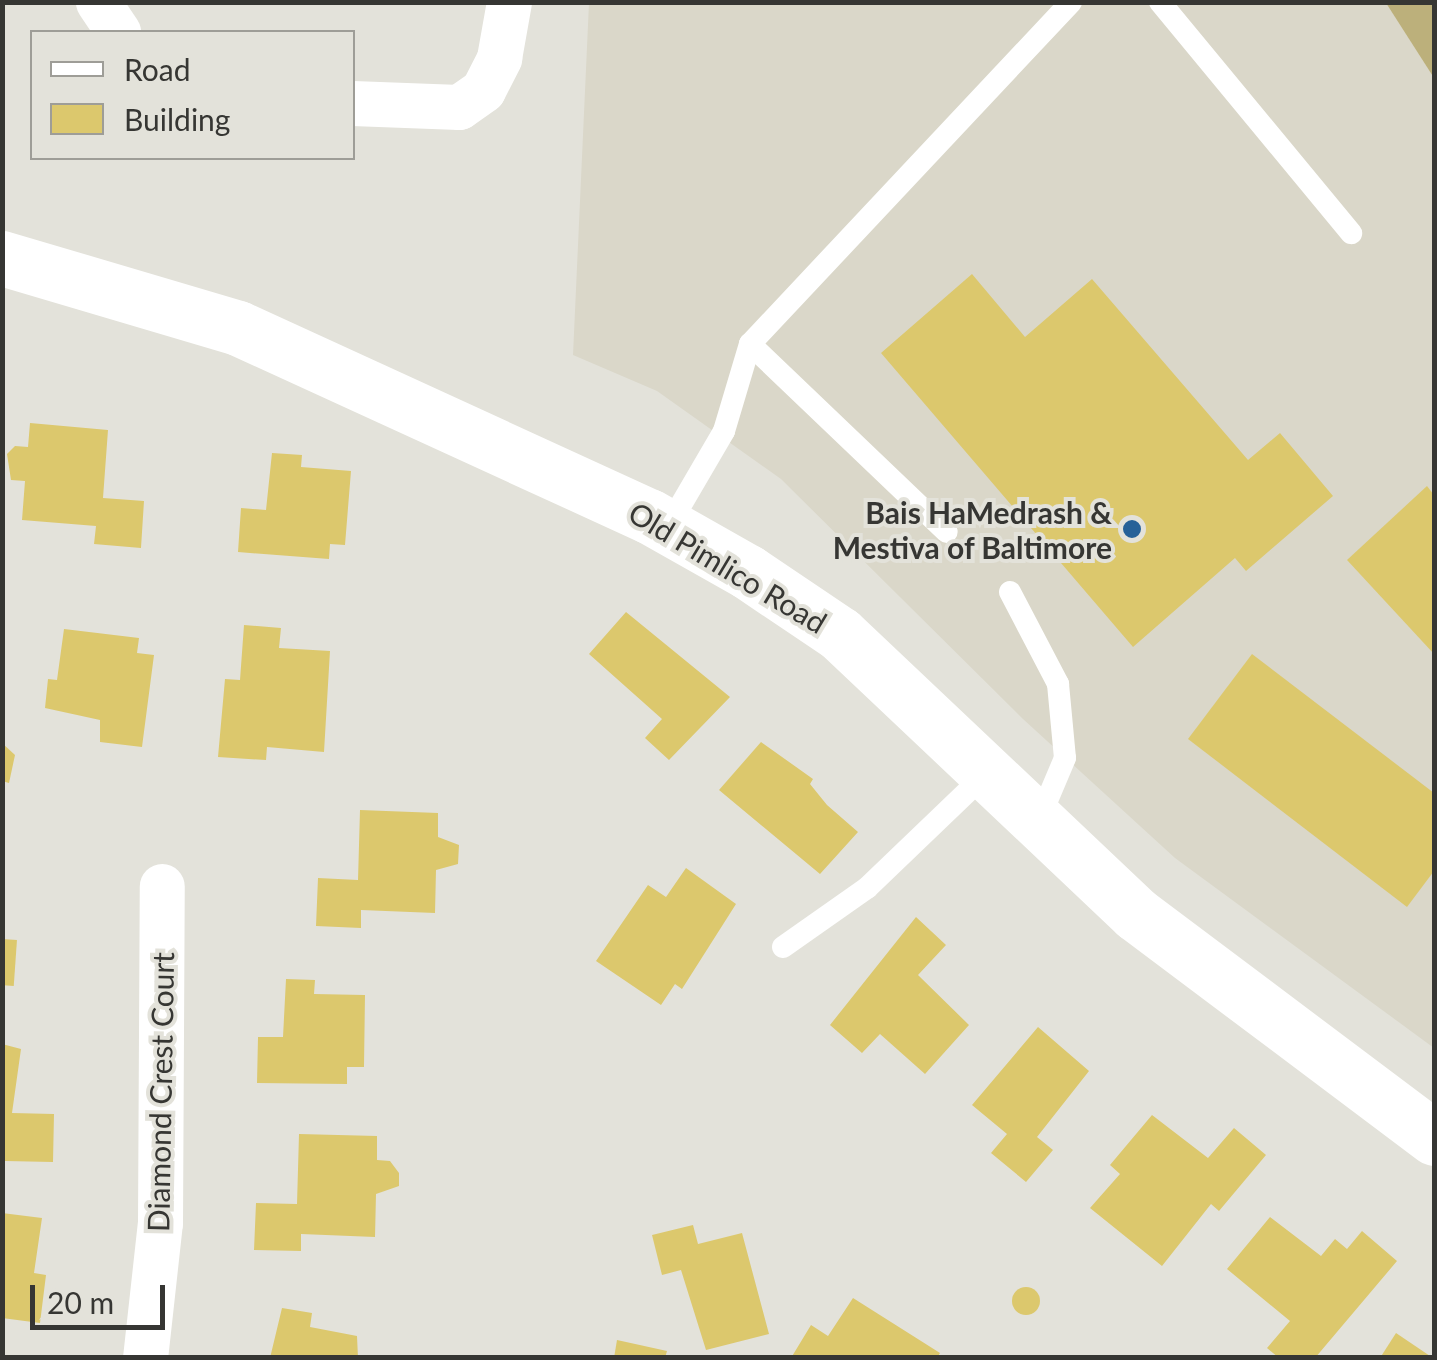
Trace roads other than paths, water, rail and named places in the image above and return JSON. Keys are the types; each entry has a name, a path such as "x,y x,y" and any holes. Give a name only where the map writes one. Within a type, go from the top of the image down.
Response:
{"street":[{"path":"98,2 117,30"},
{"path":"355,103 458,107 483,90 500,58 509,2"},
{"name":"Old Pimlico Road","path":"2,258 238,328 668,526 840,634 1036,825 1136,914 1434,1138"},
{"name":"Diamond Crest Court","path":"144,1358 160,1222 162,886"}],"lane":[{"path":"668,526 724,431 750,344 1071,2"},
{"path":"1160,2 1351,233"},
{"path":"750,344 947,532"},
{"path":"1010,592 1058,684 1066,758 1036,825"},
{"path":"783,947 868,888 986,774"}],"place":[{"name":"Bais HaMedrash & Mestiva of Baltimore","path":"1132,529"}]}
